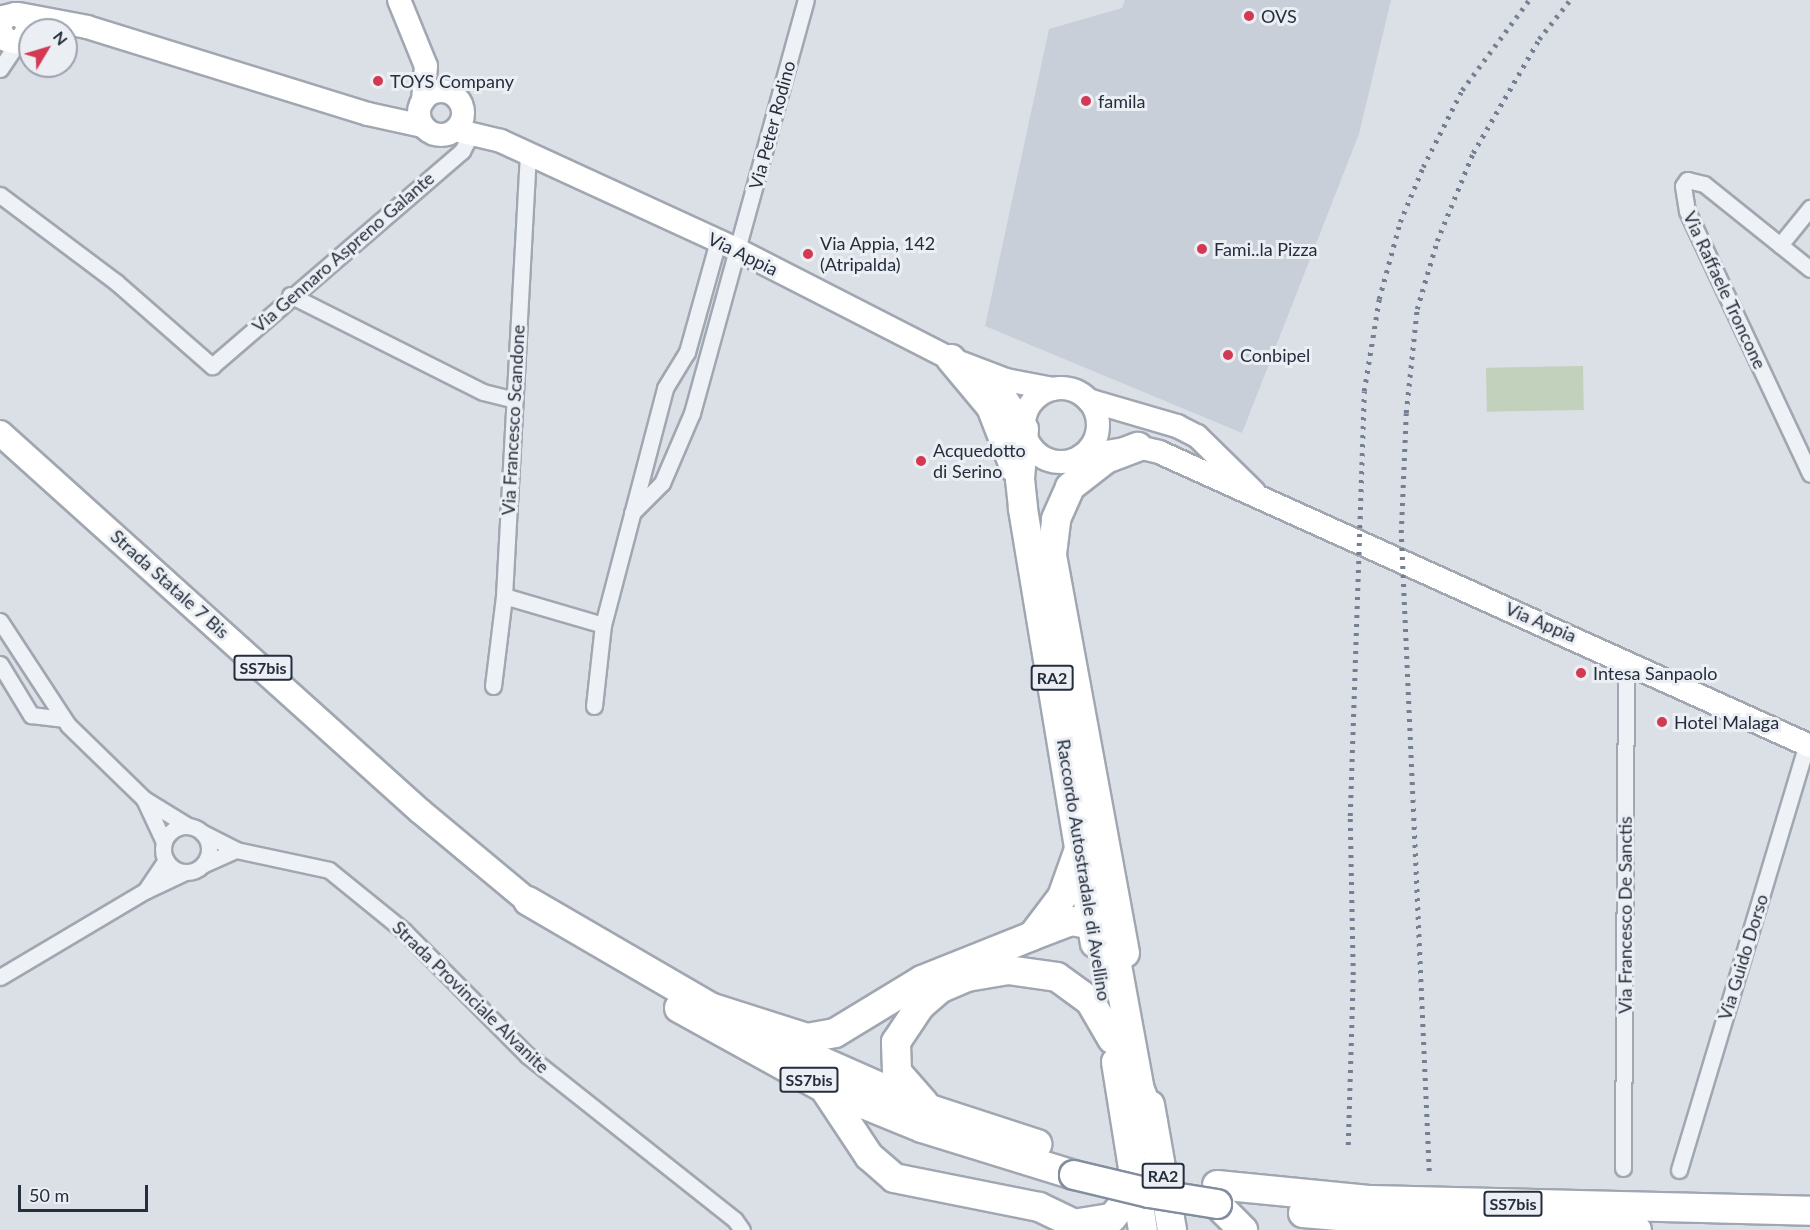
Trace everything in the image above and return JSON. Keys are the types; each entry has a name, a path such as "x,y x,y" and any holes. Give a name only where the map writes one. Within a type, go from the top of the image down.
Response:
{"highway":[{"path":"951,359 991,407 1020,479"},
{"path":"1020,479 1024,427"},
{"path":"1052,554 1056,519 1070,487 1106,459 1138,447"},
{"path":"1052,554 1045,531 1047,509 1079,457"},
{"name":"Raccordo Autostradale di Avellino","path":"1020,479 1023,509 1143,1230"},
{"name":"Raccordo Autostradale di Avellino","path":"1052,554 1172,1230"},
{"path":"1032,936 1062,897 1080,848"},
{"name":"SS7bis","path":"528,901 705,1015 824,1088 903,1120 998,1154 1075,1165 1217,1195 1361,1219 1637,1230"},
{"path":"705,1015 807,1038 826,1036 869,1016 922,980 1071,921 1092,924 1112,938 1140,1090 1153,1122"},
{"path":"930,1109 904,1085 897,1072 896,1042 920,1006 941,988 967,977 1025,970 1057,977 1090,1001 1112,1039"},
{"name":"SS7bis","path":"705,1015 930,1109 1075,1165"},
{"path":"824,1088 869,1156 894,1178 1009,1200 1083,1227 1112,1218 1129,1197 1134,1179"},
{"path":"903,1120 888,1125 880,1141 888,1161 914,1182"},
{"path":"1217,1195 1244,1230"},
{"name":"SS7bis","path":"1217,1195 1810,1211"},
{"path":"1314,1230 1324,1224 1361,1219"}],"main road":[{"name":"Strada Statale 7 Bis","path":"0,433 420,812 528,901"}],"street":[{"name":"Via Appia","path":"399,0 426,66 456,100 501,141"},
{"name":"Via Peter Rodino","path":"727,245 770,139 806,0"},
{"path":"8,27 59,20 395,118 422,112 434,92 456,100 463,120 463,133"},
{"path":"0,61 8,27"},
{"path":"0,69 8,27"},
{"name":"Via Appia","path":"426,66 422,112 442,136 463,133 501,141 727,245 951,359 983,372 1053,388 1070,389 1088,400 1177,426 1197,436 1269,504"},
{"name":"Via Gennaro Aspreno Galante","path":"0,195 116,282 212,366 290,295 462,151 463,133"},
{"name":"Via Francesco Scandone","path":"493,686 504,596 528,154"},
{"name":"Via Raffaele Troncone","path":"1810,269 1704,184 1686,180 1683,186 1687,211 1810,474"},
{"path":"1780,245 1810,208"},
{"path":"594,706 603,625 665,388 683,361 727,245"},
{"path":"632,513 662,483 692,413 706,364 727,245"},
{"path":"290,295 483,392 514,400"},
{"path":"683,361 706,364"},
{"name":"Via Appia","path":"983,372 1000,389 1024,427 1027,441 1044,458 1055,462 1138,447 1160,452 1269,504 1626,661 1808,745"},
{"path":"1024,427 1035,398 1053,388"},
{"path":"1079,457 1091,447 1098,423 1088,400"},
{"path":"504,596 603,625"},
{"path":"0,621 63,719 144,799 203,833 209,851 204,864"},
{"name":"Via Francesco De Sanctis","path":"1623,1168 1626,661"},
{"path":"0,664 31,715 63,719"},
{"name":"Via Guido Dorso","path":"1679,1170 1808,745"},
{"path":"144,799 164,842 166,860 145,891"},
{"path":"164,842 173,830 188,826"},
{"name":"Strada Provinciale Alvanite","path":"203,833 236,849 329,870 404,931 527,1055 735,1220 742,1230"},
{"path":"0,977 145,891 236,849"},
{"path":"166,860 185,872"}],"shaded area":[{"path":"1125,0 1391,0 1359,134 1242,433 985,326 1049,29 1122,8"}],"green space":[{"path":"1583,366 1584,410 1487,412 1486,368"}],"railway":[{"path":"1348,1145 1353,975 1350,816 1364,391 1379,299 1400,222 1423,167 1462,90 1529,0"},
{"path":"1429,1171 1401,533 1406,413 1417,309 1437,241 1473,153 1539,39 1570,0"}],"place":[{"name":"OVS","path":"1249,16"},
{"name":"TOYS Company","path":"378,81"},
{"name":"famila","path":"1086,101"},
{"name":"Fami..la Pizza","path":"1202,249"},
{"name":"Via Appia, 142 (Atripalda)","path":"808,254"},
{"name":"Conbipel","path":"1228,355"},
{"name":"Acquedotto di Serino","path":"921,461"},
{"name":"Intesa Sanpaolo","path":"1581,673"},
{"name":"Hotel Malaga","path":"1662,722"}]}
